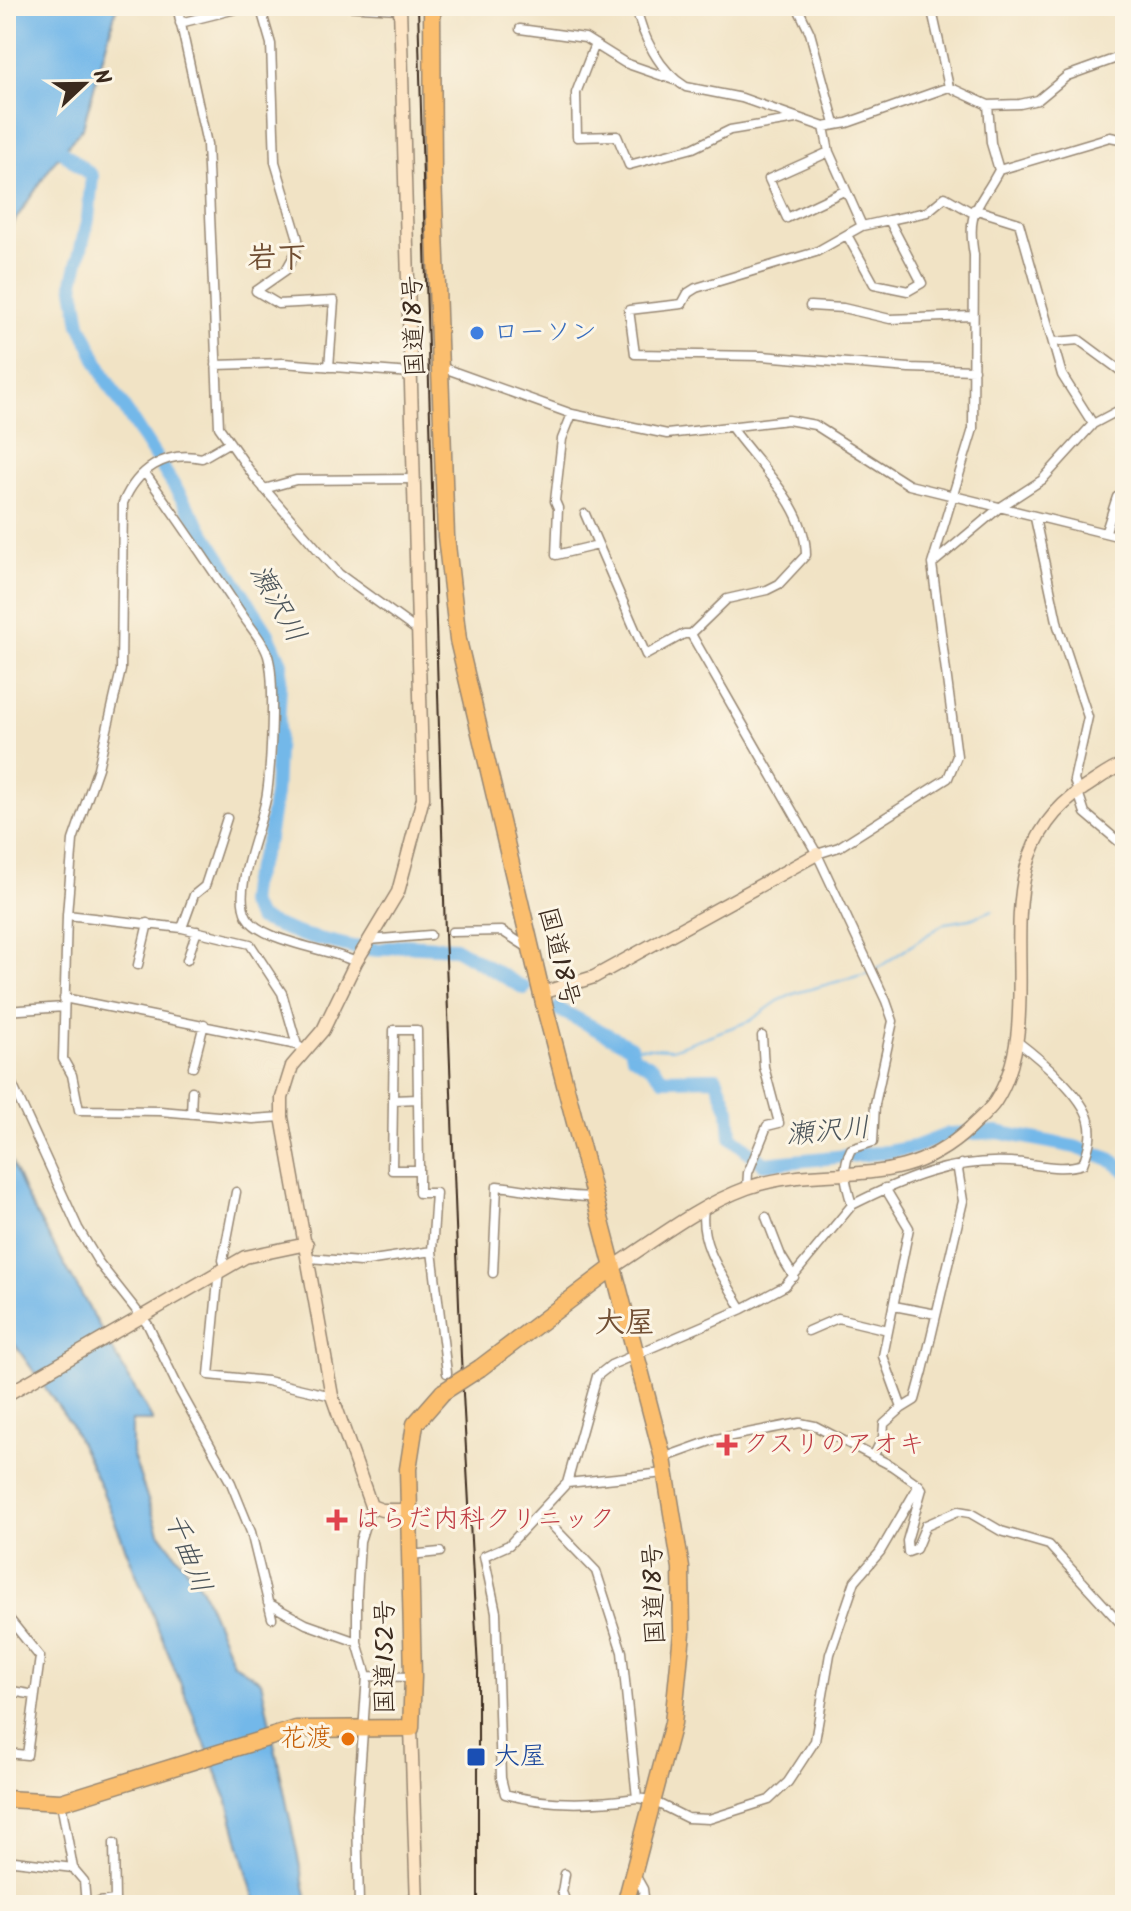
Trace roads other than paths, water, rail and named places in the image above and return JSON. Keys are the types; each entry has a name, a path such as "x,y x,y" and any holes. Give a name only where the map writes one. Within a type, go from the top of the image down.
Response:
{"highway":[{"name":"国道18号","path":"432,6 433,174 446,536 458,640 531,950 664,1466 680,1556 682,1633 673,1723 644,1799 634,1873 625,1905"},
{"name":"国道152号","path":"6,1799 61,1802 296,1729 411,1728 413,1677 407,1510 408,1469 415,1424 443,1392 480,1368 612,1268"}],"street":[{"path":"177,6 207,144 219,427 264,489 339,574 419,632"},
{"path":"180,23 248,6"},
{"path":"260,6 271,44 275,162 298,239 295,254 286,270 256,291 278,304 334,301 329,367"},
{"path":"341,6 400,8 423,798 398,892 358,960 323,1030 301,1048 286,1080 282,1117 332,1396 371,1506 360,1541 357,1642 367,1676 366,1728 357,1815 359,1905"},
{"path":"636,6 641,31 674,80"},
{"path":"797,6 810,33 835,124"},
{"path":"931,6 949,87"},
{"path":"520,29 585,38 643,72 674,80 686,87 774,107 796,119 824,127 949,87 988,105 1038,100 1067,76 1125,55"},
{"path":"595,44 576,93 577,137 617,136 629,165 693,148 730,130 796,119"},
{"path":"988,105 991,143 999,170"},
{"path":"824,127 829,152 862,226"},
{"path":"542,993 594,977 817,854 839,847 948,778 956,765 951,692 932,564 973,429 974,255 969,228 973,211 999,170 1110,137 1125,140"},
{"path":"829,152 769,179 787,218 846,190"},
{"path":"974,370 762,356 635,354 629,310 682,304 688,293 696,288 816,252 862,226 927,212 945,197 973,211 1019,223 1062,375 1093,424"},
{"path":"847,235 874,284 908,291 922,283 889,220"},
{"path":"810,306 843,308 890,319 973,316"},
{"path":"1054,342 1079,340 1125,374"},
{"path":"216,365 283,363 411,373"},
{"path":"441,367 572,414 667,434 788,420 815,425 909,485 1125,538"},
{"path":"932,564 999,508 1042,480 1093,424 1125,407"},
{"path":"572,414 562,439 555,501 558,508 556,555 598,545"},
{"path":"585,514 646,655 684,634 691,634 727,599 767,590 779,584 806,555 806,541 783,493 732,428"},
{"path":"228,443 202,458 182,454 166,459 133,481 123,503 121,670 98,768 73,840 67,915 63,1059 72,1075 79,1110 253,1119 282,1117"},
{"path":"148,471 270,662 268,792 262,825 243,880 242,904 246,915 263,932 358,960"},
{"path":"264,489 296,480 414,479"},
{"path":"1106,531 1117,497"},
{"path":"1035,518 1058,626 1088,717 1074,780 1085,813 1125,847"},
{"path":"691,634 817,854 893,1021 875,1104 873,1142 851,1149 844,1177 852,1205"},
{"path":"612,1268 704,1209 747,1188 795,1179 844,1177 920,1163 955,1142 981,1118 994,1103 1018,1042 1018,909 1024,879 1042,833 1078,792 1125,764"},
{"path":"182,928 194,895 205,886 227,818"},
{"path":"67,915 182,928 250,944 282,993 301,1048"},
{"path":"138,965 148,923"},
{"path":"187,960 197,931"},
{"path":"452,932 502,931 531,950"},
{"path":"368,942 430,935"},
{"path":"6,1011 64,1002 204,1024 301,1048"},
{"path":"193,1067 204,1024"},
{"path":"419,1170 392,1170 394,1030 417,1030 419,1170 419,1193 436,1193 432,1251 447,1373"},
{"path":"747,1188 748,1173 767,1126 779,1123 764,1067 762,1036"},
{"path":"919,1485 880,1552 855,1581 830,1654 815,1741 788,1782 769,1800 709,1819 687,1818 644,1799 586,1804 528,1800 505,1794 501,1778 496,1612 484,1556 509,1545 567,1483 597,1376 611,1365 742,1309 785,1286 852,1205 885,1188 930,1169 961,1164 1009,1162 1067,1169 1083,1164 1090,1144 1086,1110 1018,1042"},
{"path":"6,1071 78,1228 136,1319 231,1483 251,1532 272,1618"},
{"path":"191,1114 192,1091"},
{"path":"393,1100 418,1099"},
{"path":"873,1457 883,1437 884,1424 915,1400 963,1201 958,1170 961,1164"},
{"path":"493,1273 497,1186 544,1190 555,1197 594,1197"},
{"path":"885,1188 909,1228 883,1356 902,1408"},
{"path":"236,1192 223,1260 209,1375 267,1381 320,1396 332,1396"},
{"path":"704,1209 702,1221 711,1256 742,1309"},
{"path":"766,1217 781,1256 794,1277"},
{"path":"6,1395 222,1269 263,1251 308,1251 360,1262 432,1251"},
{"path":"894,1306 936,1314"},
{"path":"808,1331 838,1318 888,1330"},
{"path":"567,1483 664,1466 716,1439 800,1423 815,1426 873,1457 922,1489 907,1541 908,1552 916,1549 926,1525 958,1511 970,1513 1001,1531 1049,1545 1125,1628"},
{"path":"371,1506 382,1510 407,1510"},
{"path":"540,1513 596,1571 622,1652 644,1799"},
{"path":"410,1555 440,1552"},
{"path":"268,1603 306,1624 357,1642"},
{"path":"6,1615 40,1657 27,1755 6,1753"},
{"path":"367,1676 413,1677"},
{"path":"6,1690 35,1695"},
{"path":"384,1905 417,1901 411,1728"},
{"path":"61,1802 73,1868 84,1881 86,1902 101,1904 115,1900 114,1843"},
{"path":"6,1860 73,1868"},
{"path":"634,1873 643,1889 645,1905"},
{"path":"565,1874 562,1892 567,1905"}],"water":[{"path":"12,6 117,6 83,127 54,162 6,234 6,16"},
{"path":"6,1150 27,1198 153,1421 132,1421 132,1453 159,1532 202,1589 233,1663 261,1681 308,1905 256,1905 227,1798 100,1485 70,1423 6,1332"}],"waterway":[{"name":"瀬沢川","path":"50,141 92,176 88,219 73,282 80,324 105,378 266,630 281,663 275,794 268,839 251,885 249,903 259,919 302,935 353,947 379,950 403,945 455,948 524,988"},
{"path":"875,970 945,923 970,919 993,910"},
{"path":"631,1047 672,1049 750,1021 778,1001 796,993 869,973"},
{"name":"瀬沢川","path":"558,1009 631,1047 633,1056 653,1068 663,1079 716,1078 729,1110 731,1137 764,1164 888,1152 915,1147 949,1134 997,1132 1075,1147 1110,1159 1125,1170"}],"railway":[{"path":"418,6 445,933 461,1357 478,1669 478,1905"}],"place":[{"name":"ローソン","path":"477,333"},
{"name":"クスリのアオキ","path":"727,1445"},
{"name":"はらだ内科クリニック","path":"337,1520"},
{"name":"花渡","path":"348,1739"},
{"name":"大屋","path":"476,1757"}],"district":[{"name":"岩下","path":"277,259"},
{"name":"大屋","path":"625,1324"}],"water label":[{"name":"千曲川","path":"187,1553"}]}
